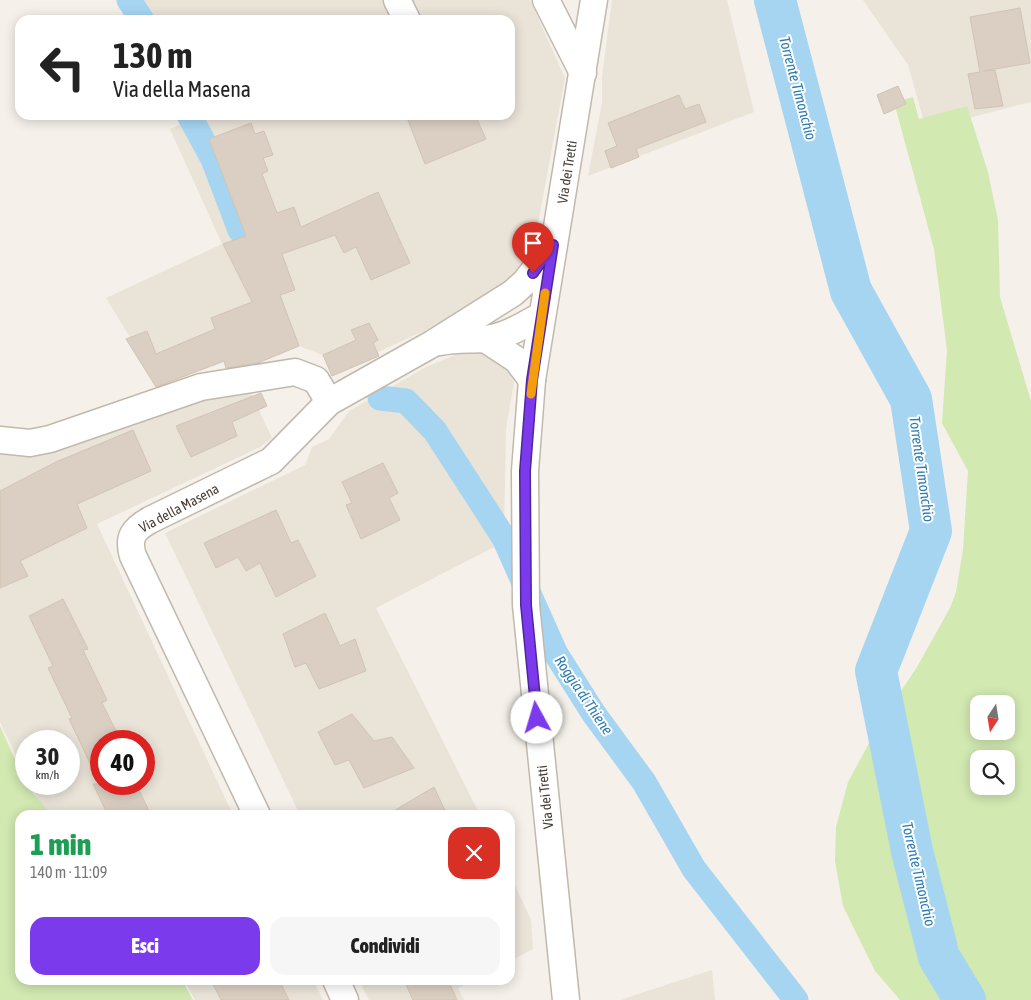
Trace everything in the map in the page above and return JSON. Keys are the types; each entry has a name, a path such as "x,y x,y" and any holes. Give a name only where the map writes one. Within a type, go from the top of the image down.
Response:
{"street":[{"path":"389,0 389,15"},
{"path":"397,0 404,15"},
{"path":"546,0 583,73"},
{"name":"Via dei Tretti","path":"566,1000 526,605 524,567 525,471 532,380 594,0"},
{"name":"Via della Masena","path":"255,810 138,564 130,542 136,529 142,524 271,461 329,402 432,344 513,293 535,270 553,245"},
{"name":"Via della Masena","path":"463,324 506,310 519,310 542,315"},
{"name":"Via della Masena","path":"432,344 462,338 485,339 511,331 542,315"},
{"path":"485,339 516,360 532,380"},
{"path":"0,440 30,443 50,439 201,387 295,372 316,380 329,402"},
{"path":"338,985 345,1000"}],"shaded area":[{"path":"136,0 530,0 565,78 536,234 526,257 512,278 485,303 378,352 379,356 332,376 323,355 299,346 228,374 224,362 156,387 126,339 130,337 106,298 222,244 170,129 191,120 515,120 515,15 145,15"},
{"path":"612,0 727,0 754,112 588,176 602,103 602,77"},
{"path":"863,0 1031,0 1031,102 926,129 908,65"},
{"path":"462,352 481,353 493,357 510,373 514,382 506,429 504,535 494,547 376,608 477,810 298,810 165,533 305,465 312,447 329,439 349,411 426,367"},
{"path":"251,393 272,438 260,447 97,524 231,810 46,810 36,795 80,795 80,730 15,730 15,753 0,722 0,452 196,400"},
{"path":"515,886 531,920 533,949 515,958"},
{"path":"712,970 715,1000 622,1000 626,998"},
{"path":"187,985 316,985 323,1000 195,1000"},
{"path":"362,985 464,985 458,988 464,1000 369,1000"}],"green space":[{"path":"913,97 919,119 967,106 988,172 998,220 1000,297 1031,401 1031,1000 900,1000 875,971 843,906 835,861 836,827 848,782 881,721 917,667 950,608 956,592 963,549 968,471 942,423 947,350 934,249 894,102"},
{"path":"0,726 15,759 15,795 35,795 47,810 15,810 15,985 185,985 193,1000 0,1000"}],"building":[{"path":"1020,8 1030,63 983,71 995,70 1003,106 975,109 968,74 980,72 970,17"},
{"path":"898,86 906,104 884,114 877,95"},
{"path":"679,95 685,109 699,104 706,122 636,149 639,157 611,168 605,151 617,146 608,123"},
{"path":"408,120 477,120 486,139 425,164"},
{"path":"251,123 255,134 264,131 273,155 263,158 268,171 262,174 277,213 294,207 301,227 378,192 410,263 371,280 356,247 344,253 335,235 282,254 295,290 280,295 299,346 258,363 226,368 224,361 156,387 126,339 147,331 156,354 215,329 211,318 252,302 223,244 246,236 209,139"},
{"path":"369,323 378,340 373,343 379,356 332,376 323,355 356,340 351,330"},
{"path":"261,393 267,406 232,422 237,436 191,457 176,426"},
{"path":"133,430 151,471 77,504 87,528 20,561 28,576 0,588 0,491 56,462"},
{"path":"383,463 398,493 389,498 400,520 361,539 346,505 352,503 342,482"},
{"path":"276,510 291,543 298,540 316,576 276,597 260,563 246,571 238,557 216,568 204,543"},
{"path":"63,599 88,649 83,650 107,700 102,703 116,730 90,730 90,763 80,742 80,730 74,730 69,719 72,718 48,668 53,666 29,616"},
{"path":"325,613 340,646 355,639 366,671 319,689 306,663 295,667 283,634"},
{"path":"352,714 374,741 392,737 414,768 364,788 349,760 335,765 318,732"},
{"path":"434,787 445,810 395,810"},
{"path":"98,795 141,795 149,810 106,810"},
{"path":"214,985 282,985 289,1000 221,1000"},
{"path":"406,985 450,985 457,1000 413,1000"}],"waterway":[{"name":"Roggia di Thiene","path":"129,0 139,15"},
{"name":"Torrente Timonchio","path":"775,0 851,291 911,399 931,531 876,671 912,851 939,957 965,1000"},
{"name":"Roggia di Thiene","path":"192,120 213,159 240,230"},
{"name":"Roggia di Thiene","path":"380,398 406,401 435,431 504,538 556,654 594,714 644,782 694,869 796,1000"}],"slow traffic":[{"path":"531,394 545,293"}],"route":[{"path":"533,273 553,245 532,380 525,471 524,567 537,718"}]}
